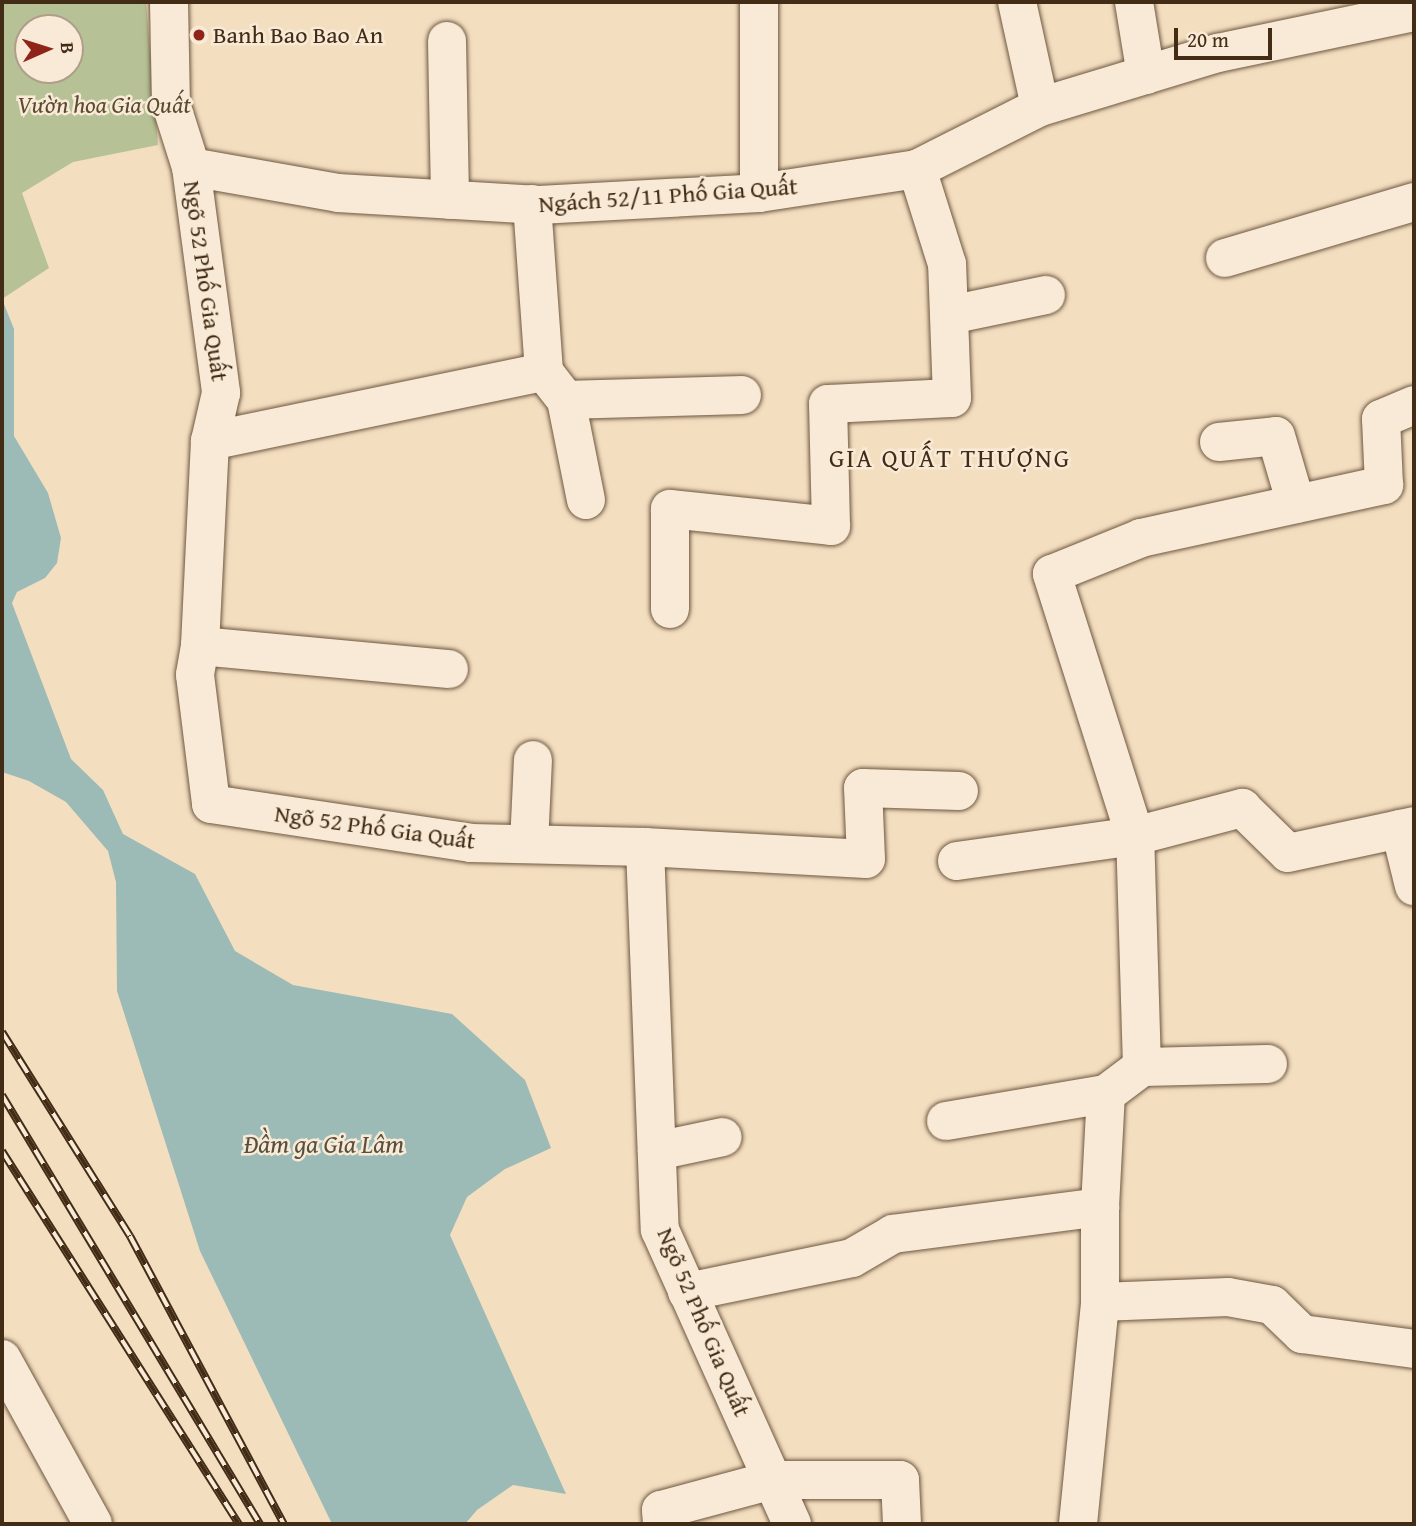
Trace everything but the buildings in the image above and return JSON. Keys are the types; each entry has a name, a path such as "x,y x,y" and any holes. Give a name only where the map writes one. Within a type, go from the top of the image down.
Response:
{"street":[{"name":"Ngõ 52 Phố Gia Quất","path":"169,2 171,104 191,167 221,393 210,441 200,646 195,675 211,804 471,843 645,847 660,1230 792,1524"},
{"path":"759,2 759,193"},
{"path":"1017,2 1040,107"},
{"path":"1134,2 1146,75"},
{"name":"Ngách 52/11 Phố Gia Quất","path":"191,167 338,193 532,204 759,193 916,169 1040,107 1218,53 1403,10"},
{"path":"447,41 450,200"},
{"path":"670,609 670,509 831,526 828,404 952,398 947,264 916,169"},
{"path":"1224,258 1414,202"},
{"path":"532,204 555,386 586,500"},
{"path":"950,315 1046,295"},
{"path":"210,441 555,386 742,395"},
{"path":"1142,1067 1135,836 1052,574 1141,538 1296,504 1399,486 1381,419 1414,405"},
{"path":"1219,442 1276,436 1296,504"},
{"path":"200,646 449,668"},
{"path":"529,844 533,760"},
{"path":"645,847 866,859 863,788 960,790"},
{"path":"957,861 1135,836 1242,808 1288,853 1407,827 1414,886"},
{"path":"946,1121 1106,1094 1142,1067 1268,1064"},
{"path":"1078,1524 1100,1302 1100,1207 1106,1094"},
{"path":"657,1152 723,1137"},
{"path":"687,1292 852,1258 893,1234 1100,1207"},
{"path":"1100,1302 1228,1297 1272,1305 1302,1334 1414,1349"},
{"path":"2,1359 93,1524"},
{"path":"662,1524 661,1510 772,1480 900,1480 902,1524"}],"green space":[{"name":"Vườn hoa Gia Quất","path":"2,2 146,2 158,145 73,162 22,193 49,268 2,299"}],"water":[{"name":"Đầm ga Gia Lâm","path":"2,299 14,329 14,436 48,493 61,538 57,563 45,578 17,592 12,603 71,759 103,790 123,834 195,874 235,951 293,985 452,1014 525,1080 551,1148 505,1169 467,1197 450,1235 566,1494 513,1485 477,1510 465,1524 332,1524 200,1251 117,991 116,882 108,851 66,802 29,781 2,772"}],"railway":[{"path":"2,1032 130,1236 284,1524"},
{"path":"2,1095 260,1524"},
{"path":"2,1151 239,1524"}],"place":[{"name":"Banh Bao Bao An","path":"199,35"}],"district":[{"name":"GIA QUẤT THƯỢNG","path":"950,458"}]}
